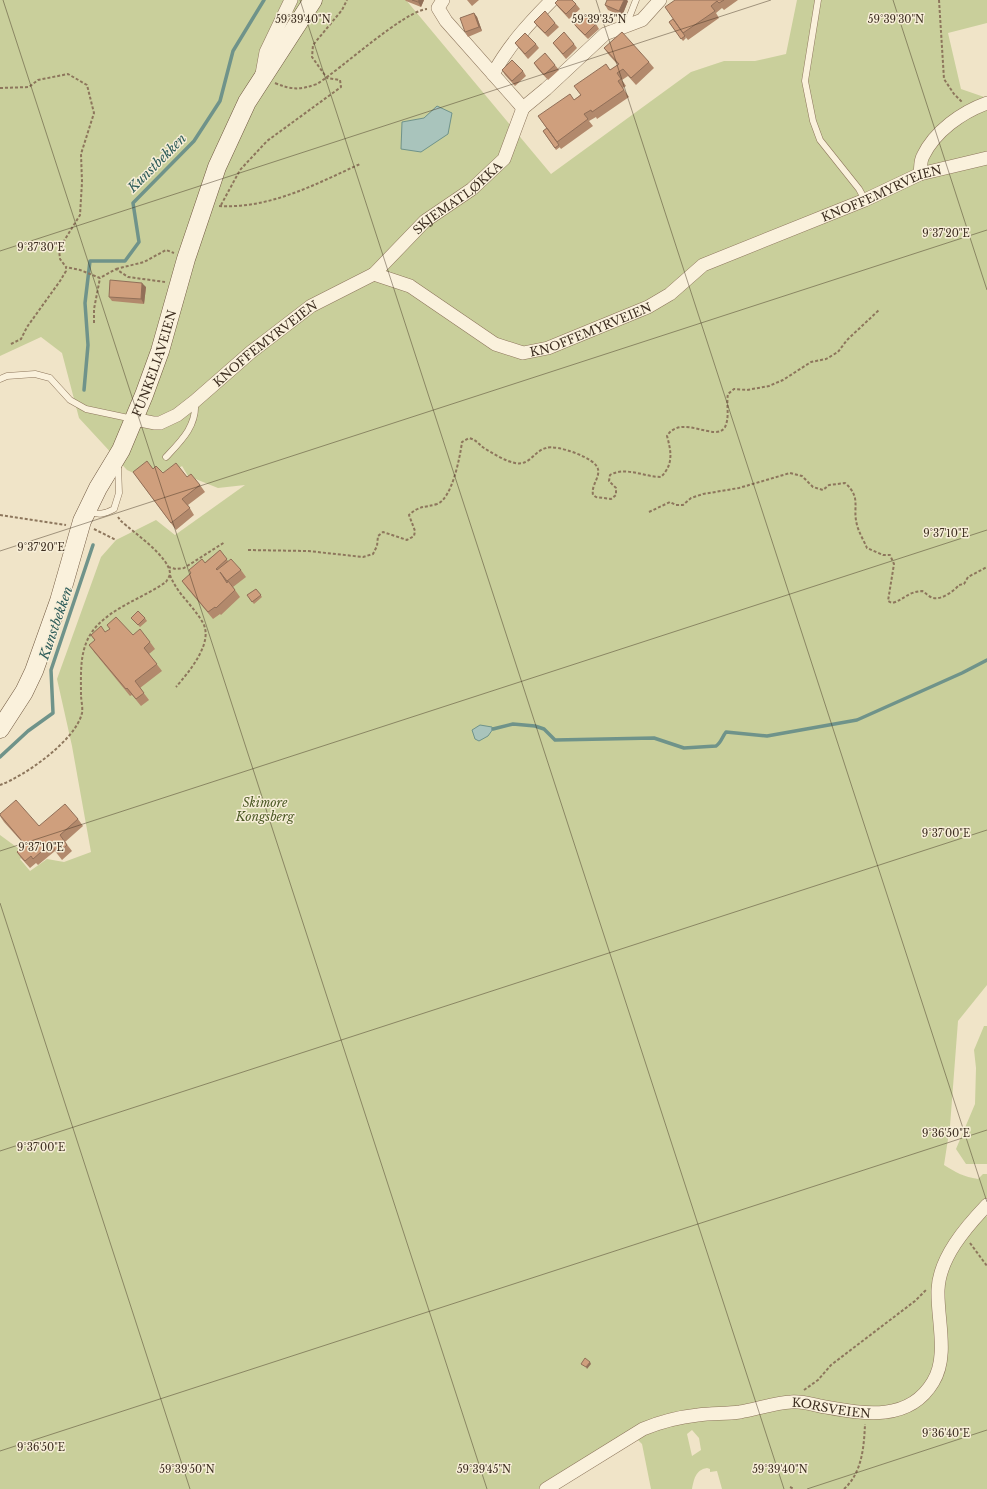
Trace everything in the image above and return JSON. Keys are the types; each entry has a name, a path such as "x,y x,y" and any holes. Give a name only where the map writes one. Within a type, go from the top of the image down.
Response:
{"street":[{"path":"261,78 266,52 291,0"},
{"name":"FUNKELIAVEIEN","path":"0,729 24,692 34,671 59,601 84,519 121,450 134,419 160,351 186,259 212,205 231,134 261,78 313,0"},
{"path":"493,74 505,52 524,28 552,0"},
{"path":"440,4 470,49 523,108 546,89 605,34 642,20 660,0"},
{"path":"920,174 922,156 938,135 969,110 987,103"},
{"name":"SKJEMATLØKKA","path":"374,274 425,221 472,189 504,159 523,108"},
{"name":"KNOFFEMYRVEIEN","path":"134,419 148,423 160,423 177,415 195,402 251,352 311,306 374,274 410,286 496,344 523,353 548,348 648,307 670,294 703,265 865,200 920,174 987,158"},
{"name":"KORSVEIEN","path":"546,1489 642,1429 696,1415 739,1412 792,1402 866,1413 894,1412 910,1405 921,1396 933,1382 940,1358 938,1288 941,1273 952,1249 987,1205"}],"lane":[{"path":"624,28 631,18 636,0"},
{"path":"818,0 805,81 811,114 820,140 859,189 865,200"},
{"path":"0,379 8,376 35,374 50,378 70,400 86,409 134,419"},
{"path":"166,457 186,435 196,412 195,402"},
{"path":"84,519 106,513 114,509 119,493 118,469 121,450"}],"path":[{"path":"212,205 240,170 267,141 340,87 340,80 327,78 312,57 313,45 342,10 347,0"},
{"path":"939,0 944,79 954,94 969,110"},
{"path":"261,78 290,89 307,88 327,78 419,10 440,4"},
{"path":"0,88 29,86 38,80 68,74 87,85 94,113 81,154 82,182 80,215 59,249 60,258 66,268"},
{"path":"212,205 241,207 293,195 360,164"},
{"path":"94,323 94,309 100,278 116,269 144,262 166,250 186,259"},
{"path":"66,268 80,270 100,278"},
{"path":"10,344 21,339 27,327 60,281 66,268"},
{"path":"116,269 128,277 164,281 178,287"},
{"path":"248,550 308,551 363,557 373,554 377,546 378,536 383,532 407,540 414,536 415,531 409,516 418,508 437,504 443,500 453,482 462,442 469,438 476,440 482,447 514,463 525,463 548,447 560,448 585,457 597,465 599,470 597,480 592,489 593,494 596,497 611,498 616,494 616,488 609,481 610,475 617,471 629,471 652,477 661,477 667,470 671,455 667,436 670,430 676,427 704,429 711,433 719,432 724,428 728,419 726,401 728,394 734,389 747,390 769,386 782,380 811,362 826,359 838,352 847,340 879,310"},
{"path":"649,512 670,502 676,506 683,505 690,498 703,494 739,488 790,473 802,476 813,487 823,490 829,485 845,484 853,490 857,524 867,548 883,555 890,555 894,559 888,601 898,601 906,594 915,591 922,591 932,598 937,598 954,591 959,585 964,584 968,577 987,567"},
{"path":"114,509 121,521 162,557 168,567 175,587 203,623 206,633 204,644 197,660 176,687"},
{"path":"0,516 84,519 95,529 116,540"},
{"path":"168,567 176,569 184,568 225,542"},
{"path":"0,786 14,781 37,766 74,730 82,713 80,666 84,646 95,628 109,615 166,582 170,574"},
{"path":"963,1234 987,1266"},
{"path":"799,1392 818,1380 831,1365 916,1302 941,1273"},
{"path":"844,1489 850,1483 858,1468 864,1444 866,1413"},
{"path":"790,1487 794,1489"}],"green space":[{"name":"Skimore Kongsberg","path":"0,0 406,0 551,174 691,72 724,61 755,61 786,54 797,0 987,0 987,23 948,33 961,89 987,98 987,985 958,1021 950,1126 944,1165 968,1177 978,1179 983,1174 987,1174 987,1201 979,1208 987,1217 987,1489 722,1489 717,1471 710,1472 710,1469 707,1468 698,1473 694,1479 692,1489 651,1489 642,1444 637,1439 557,1489 0,1489 0,835 26,854 20,859 30,871 47,859 64,862 91,852 72,746 57,679 101,557 116,540 156,520 175,535 245,485 218,488 188,476 182,466 166,477 162,471 153,479 147,479 127,470 79,418 62,353 41,337 0,356","holes":["424,118 401,149 403,122","692,1430 699,1438 701,1450 692,1456 687,1434"]},
{"path":"984,1026 987,1026 987,1164 966,1164 956,1149 975,1104 976,1068 974,1050"}],"water":[{"path":"437,106 452,113 448,134 421,152 401,149 402,122 424,118"},
{"path":"480,725 492,727 493,729 488,736 479,741 475,739 472,730"}],"building":[{"path":"558,0 572,0 576,4 566,14 555,3"},
{"path":"607,0 624,0 619,11 605,5"},
{"path":"675,0 724,0 719,3 717,1 711,6 715,11 683,33 665,7"},
{"path":"545,11 555,23 545,33 534,22"},
{"path":"474,13 479,27 465,32 460,18"},
{"path":"585,13 596,24 585,35 574,24"},
{"path":"673,19 685,36 681,39 669,22"},
{"path":"564,32 574,44 563,54 553,43"},
{"path":"622,32 649,62 631,78 623,69 617,73 621,79 618,81 624,90 592,112 591,110 584,114 588,119 557,142 538,116 570,94 574,100 581,95 574,86 606,64 610,70 619,64 604,48"},
{"path":"525,33 536,44 525,54 515,43"},
{"path":"545,53 555,65 544,75 534,63"},
{"path":"512,60 523,71 512,81 502,70"},
{"path":"547,128 559,145 555,148 543,131"},
{"path":"110,280 142,283 141,299 109,297"},
{"path":"147,461 153,469 156,466 163,473 176,463 187,477 191,474 200,485 182,499 190,508 171,523 133,472"},
{"path":"220,550 227,559 216,569 217,570 231,559 241,570 227,581 220,572 227,583 228,581 235,590 216,608 215,607 208,612 182,581 191,573 189,570 202,559 205,563"},
{"path":"256,589 261,595 252,602 247,595"},
{"path":"138,611 145,618 138,625 131,618"},
{"path":"116,617 133,635 140,629 150,642 144,648 157,664 135,681 144,693 136,699 89,645 95,640 91,635 101,626 105,632 110,629 107,625"},
{"path":"16,800 39,826 65,804 78,819 60,835 67,845 58,853 50,844 33,859 31,856 25,861 17,852 22,847 20,844 22,841 0,815"},
{"path":"585,1358 590,1362 586,1367 581,1364"}],"waterway":[{"name":"Kunstbekken","path":"84,390 88,345 85,303 90,261 125,261 139,242 133,203 194,141 220,101 233,51 264,0"},
{"name":"Kunstbekken","path":"0,757 28,731 53,713 51,670 93,545"},
{"path":"493,729 513,724 535,726 544,729 555,740 654,738 684,748 716,746 726,732 767,736 857,720 962,673 987,660"}]}
